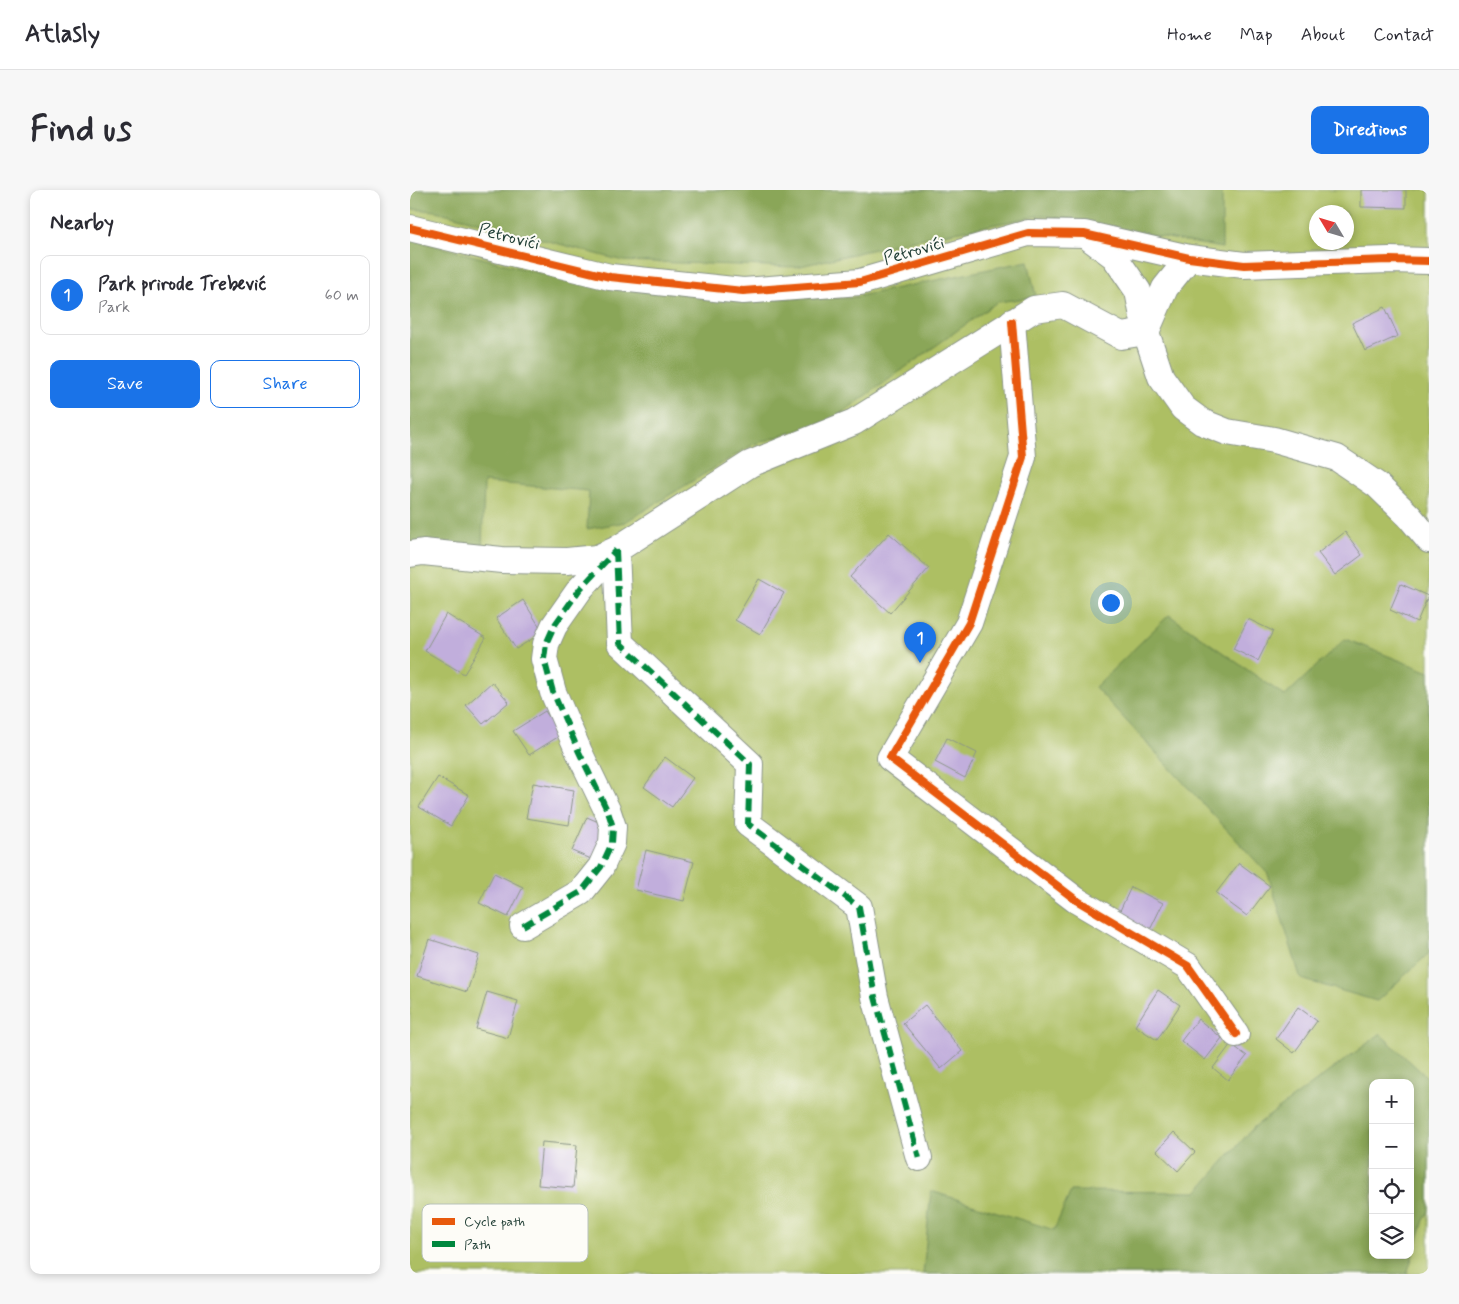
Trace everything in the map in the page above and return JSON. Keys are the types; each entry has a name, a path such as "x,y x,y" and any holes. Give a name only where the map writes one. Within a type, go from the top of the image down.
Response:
{"street":[{"name":"Petrovići","path":"410,228 610,277 743,291 860,282 1028,233 1084,234 1189,258 1244,265 1389,260 1429,261"},
{"path":"1084,234 1114,256 1138,290 1146,332 1161,377 1183,408 1202,422 1227,432 1274,440 1337,458 1377,485 1409,516 1429,540"},
{"path":"1146,332 1165,288 1189,258"},
{"path":"410,554 423,552 502,560 567,561 597,558 616,550 750,464 854,422 1034,309 1063,305 1122,336 1146,332"},
{"path":"1012,322 1023,457 969,622 890,758 1076,900 1188,966 1236,1034"},
{"path":"523,926 581,892 601,867 612,843 613,827 608,812 556,700 544,659 546,644 554,626 580,589 616,550"},
{"path":"616,550 620,643 750,764 748,824 859,907 875,997 919,1158"}],"green space":[{"path":"410,190 1429,190 1429,1274 410,1274"},
{"path":"410,190 1222,190 1222,248 1043,215 914,240 796,267 623,261 436,211 410,209"},
{"path":"410,239 550,276 748,298 850,298 1028,261 1036,297 997,302 832,420 752,445 625,522 587,529 589,491 484,482 482,551 410,547"},
{"path":"1169,615 1285,696 1345,639 1429,672 1429,953 1377,1001 1301,979 1268,874 1095,687"},
{"path":"1380,1034 1429,1079 1429,1211 1424,1220 1414,1252 1414,1079 1369,1079 1369,1259 1412,1259 1407,1274 923,1274 931,1191 1054,1230 1071,1191 1197,1192 1254,1127"}],"building":[{"path":"1361,190 1406,190 1406,208 1361,207"},
{"path":"1385,307 1398,336 1365,351 1352,323"},
{"path":"1345,532 1362,555 1335,575 1318,553"},
{"path":"889,533 929,568 890,613 850,577"},
{"path":"759,579 784,593 760,634 735,620"},
{"path":"1401,584 1428,596 1417,622 1390,610"},
{"path":"523,600 543,632 516,649 496,618"},
{"path":"446,614 486,638 464,674 425,651"},
{"path":"1248,619 1273,631 1258,661 1233,649"},
{"path":"492,682 509,702 483,724 466,705"},
{"path":"545,711 561,735 529,755 513,731"},
{"path":"947,738 977,753 965,778 935,762"},
{"path":"665,757 693,778 672,807 644,787"},
{"path":"438,777 469,795 451,826 419,807"},
{"path":"533,783 574,790 569,825 526,818"},
{"path":"587,817 610,827 596,861 572,851"},
{"path":"646,850 694,862 684,901 636,890"},
{"path":"1239,863 1270,886 1247,916 1216,893"},
{"path":"494,873 523,887 508,917 479,903"},
{"path":"1131,887 1163,903 1149,932 1117,917"},
{"path":"429,939 479,955 467,992 417,976"},
{"path":"1158,990 1180,1005 1157,1040 1135,1026"},
{"path":"487,992 518,1001 508,1038 476,1029"},
{"path":"925,1005 962,1051 941,1069 903,1023"},
{"path":"1298,1007 1317,1021 1294,1053 1276,1039"},
{"path":"1198,1019 1222,1038 1205,1060 1181,1041"},
{"path":"1231,1044 1247,1056 1228,1080 1213,1068"},
{"path":"1174,1132 1195,1152 1178,1171 1157,1151"},
{"path":"542,1142 577,1145 573,1188 538,1185"}],"marked path":[{"path":"616,550 620,643 750,764 748,824 859,907 875,997 919,1158"},
{"path":"523,926 581,892 601,867 612,843 613,827 608,812 553,692 544,659 546,644 554,626 580,589 616,550"}],"cycle path":[{"path":"410,228 610,277 743,291 860,282 1028,233 1084,234 1189,258 1244,265 1389,260 1429,261"},
{"path":"1012,322 1023,457 969,623 890,758 1076,900 1188,966 1236,1034"}],"place":[{"name":"Park prirode Trebević","path":"920,663"}]}
